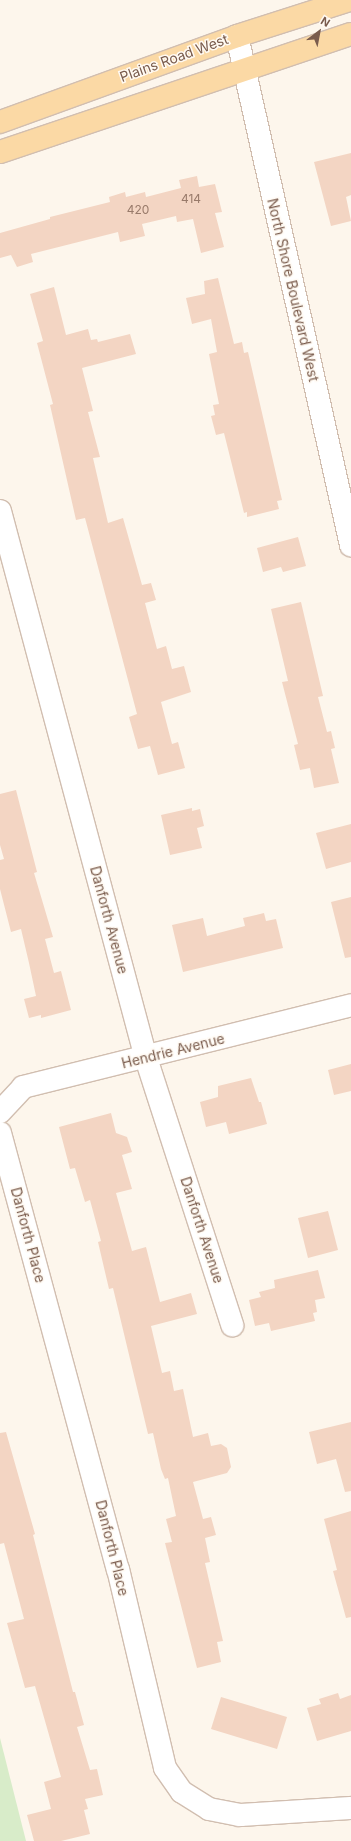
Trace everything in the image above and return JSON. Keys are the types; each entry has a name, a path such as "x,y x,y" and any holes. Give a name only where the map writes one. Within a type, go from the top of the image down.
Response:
{"main road":[{"name":"Plains Road West","path":"0,122 237,36 350,0"},
{"path":"0,152 351,34"}],"street":[{"name":"North Shore Boulevard West","path":"237,36 351,545"},
{"name":"Danforth Avenue","path":"0,511 146,1058 232,1325"},
{"name":"Hendrie Avenue","path":"2,1107 23,1087 146,1058 351,1005"},
{"name":"Danforth Place","path":"0,1133 118,1569 165,1768 182,1792 209,1809 240,1815 351,1808"}],"green space":[{"path":"0,1738 26,1841 0,1841"}],"building":[{"path":"351,153 351,195 346,197 351,221 331,226 314,162"},
{"path":"197,176 199,187 215,184 222,212 215,213 224,247 201,253 193,219 177,222 176,216 142,224 145,236 120,242 118,232 31,254 33,262 17,267 11,255 0,258 0,233 50,219 50,217 110,202 109,197 125,192 126,197 145,192 146,197 181,188 179,180"},
{"path":"218,278 234,344 242,342 244,353 248,352 282,500 277,501 279,509 247,517 247,512 244,513 224,433 216,435 211,416 215,415 213,405 219,404 209,354 217,352 211,319 192,324 186,298 205,294 204,281"},
{"path":"54,287 66,335 88,329 91,340 97,339 98,342 130,334 136,354 82,368 93,411 88,412 100,457 93,458 108,523 123,518 142,585 151,583 156,600 145,603 157,649 166,646 172,669 184,666 191,692 161,702 172,744 178,742 185,768 158,775 150,746 138,749 129,717 137,714 85,518 76,520 50,405 53,404 37,343 43,341 30,294"},
{"path":"298,537 306,566 283,572 281,567 263,572 257,548"},
{"path":"301,602 323,696 318,697 327,732 331,731 335,748 331,749 339,783 314,788 310,768 300,770 294,745 298,744 282,682 288,681 271,609"},
{"path":"16,790 37,872 34,873 53,937 45,939 54,973 61,971 71,1010 41,1018 41,1015 29,1018 24,999 36,996 29,963 21,929 11,932 0,889 0,860 4,859 0,845 0,794"},
{"path":"192,808 192,811 200,809 204,826 197,828 202,848 170,855 161,815"},
{"path":"351,824 351,862 326,869 316,833"},
{"path":"351,897 351,957 345,958 331,902"},
{"path":"264,913 266,921 276,919 283,948 183,972 172,925 203,918 207,936 245,926 243,918"},
{"path":"351,1064 351,1091 334,1095 328,1070"},
{"path":"251,1078 259,1102 261,1102 267,1124 229,1134 226,1122 206,1127 200,1102 218,1097 218,1086"},
{"path":"111,1113 116,1133 127,1137 132,1152 122,1155 132,1189 116,1193 132,1251 146,1247 160,1302 191,1293 197,1314 151,1326 162,1373 170,1371 174,1391 183,1389 193,1437 208,1433 211,1446 221,1444 227,1448 231,1467 227,1473 193,1482 203,1519 211,1517 216,1535 205,1538 210,1562 205,1563 223,1641 217,1642 221,1662 197,1668 165,1543 172,1542 166,1519 176,1516 168,1478 165,1479 161,1469 153,1433 148,1434 113,1288 109,1289 98,1242 101,1241 90,1200 85,1202 75,1168 70,1169 59,1127"},
{"path":"328,1211 338,1250 308,1258 298,1218"},
{"path":"318,1270 325,1298 315,1300 317,1312 313,1313 315,1321 271,1331 269,1323 255,1326 249,1300 261,1297 259,1292 275,1288 274,1280"},
{"path":"351,1422 351,1491 345,1492 336,1459 317,1464 309,1432"},
{"path":"6,1432 35,1534 33,1535 73,1692 75,1692 84,1725 77,1727 90,1770 97,1769 103,1795 85,1799 88,1809 84,1810 90,1834 61,1841 34,1841 27,1815 51,1809 44,1782 61,1777 35,1686 25,1688 7,1623 24,1619 4,1543 0,1544 0,1433"},
{"path":"351,1511 351,1617 346,1618 333,1571 337,1570 324,1519"},
{"path":"338,1693 340,1699 351,1695 351,1731 317,1741 307,1708 321,1704 319,1699"},
{"path":"221,1697 287,1717 277,1749 211,1729"}]}
